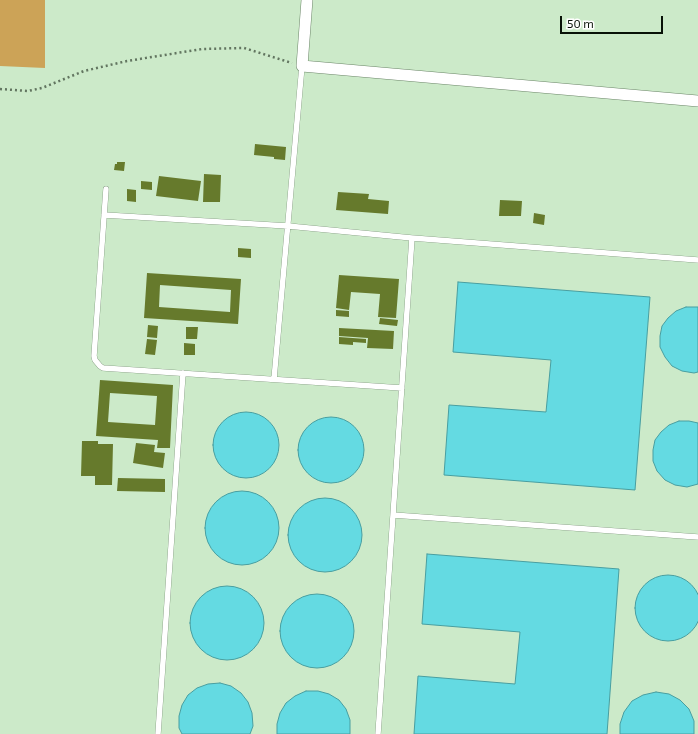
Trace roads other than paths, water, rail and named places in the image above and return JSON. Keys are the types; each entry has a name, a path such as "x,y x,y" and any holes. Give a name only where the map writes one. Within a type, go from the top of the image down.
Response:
{"street":[{"path":"307,0 302,66 698,101"}],"lane":[{"path":"274,380 302,66"},
{"path":"106,189 94,356 95,360 100,366 103,368 402,388"},
{"path":"104,215 288,226 412,238 698,260"},
{"path":"378,734 412,238"},
{"path":"158,734 183,373"},
{"path":"393,515 698,537"}],"water":[{"path":"458,282 650,297 635,490 444,475 449,405 546,412 551,360 453,352"},
{"path":"686,307 698,307 698,372 694,373 682,371 672,366 660,347 662,326 676,311"},
{"path":"246,412 259,415 269,422 276,432 279,445 276,458 269,468 259,475 246,478 233,475 223,468 216,458 213,445 216,432 223,422 233,415"},
{"path":"331,417 344,420 354,427 361,437 364,450 361,463 354,473 344,480 331,483 318,480 308,473 301,463 298,450 301,437 308,427 318,420"},
{"path":"679,421 698,423 698,484 687,487 675,485 665,480 657,471 653,461 655,440 669,425"},
{"path":"242,491 263,497 273,507 279,528 273,549 263,559 242,565 221,559 211,549 205,528 211,507 221,497"},
{"path":"325,498 346,504 356,514 362,535 356,556 346,566 325,572 304,566 294,556 288,535 294,514 304,504"},
{"path":"427,554 619,569 607,734 414,734 418,676 515,684 520,632 422,624"},
{"path":"668,575 680,578 691,585 698,596 701,608 698,620 691,631 680,638 668,641 656,638 645,631 638,620 635,608 638,596 645,585 656,578"},
{"path":"227,586 248,592 258,602 264,623 258,644 248,654 227,660 206,654 196,644 190,623 196,602 206,592"},
{"path":"317,594 338,600 348,610 354,631 348,652 338,662 317,668 296,662 286,652 280,631 286,610 296,600"},
{"path":"220,683 231,686 241,693 248,702 252,713 253,726 250,734 182,734 179,728 179,716 182,705 188,695 197,688 208,684"},
{"path":"306,691 318,691 329,694 339,700 346,709 350,720 350,734 277,734 277,724 280,713 286,703 295,696"},
{"path":"656,692 669,694 680,700 689,709 694,721 694,734 620,734 620,724 624,712 632,701 643,695"}]}
